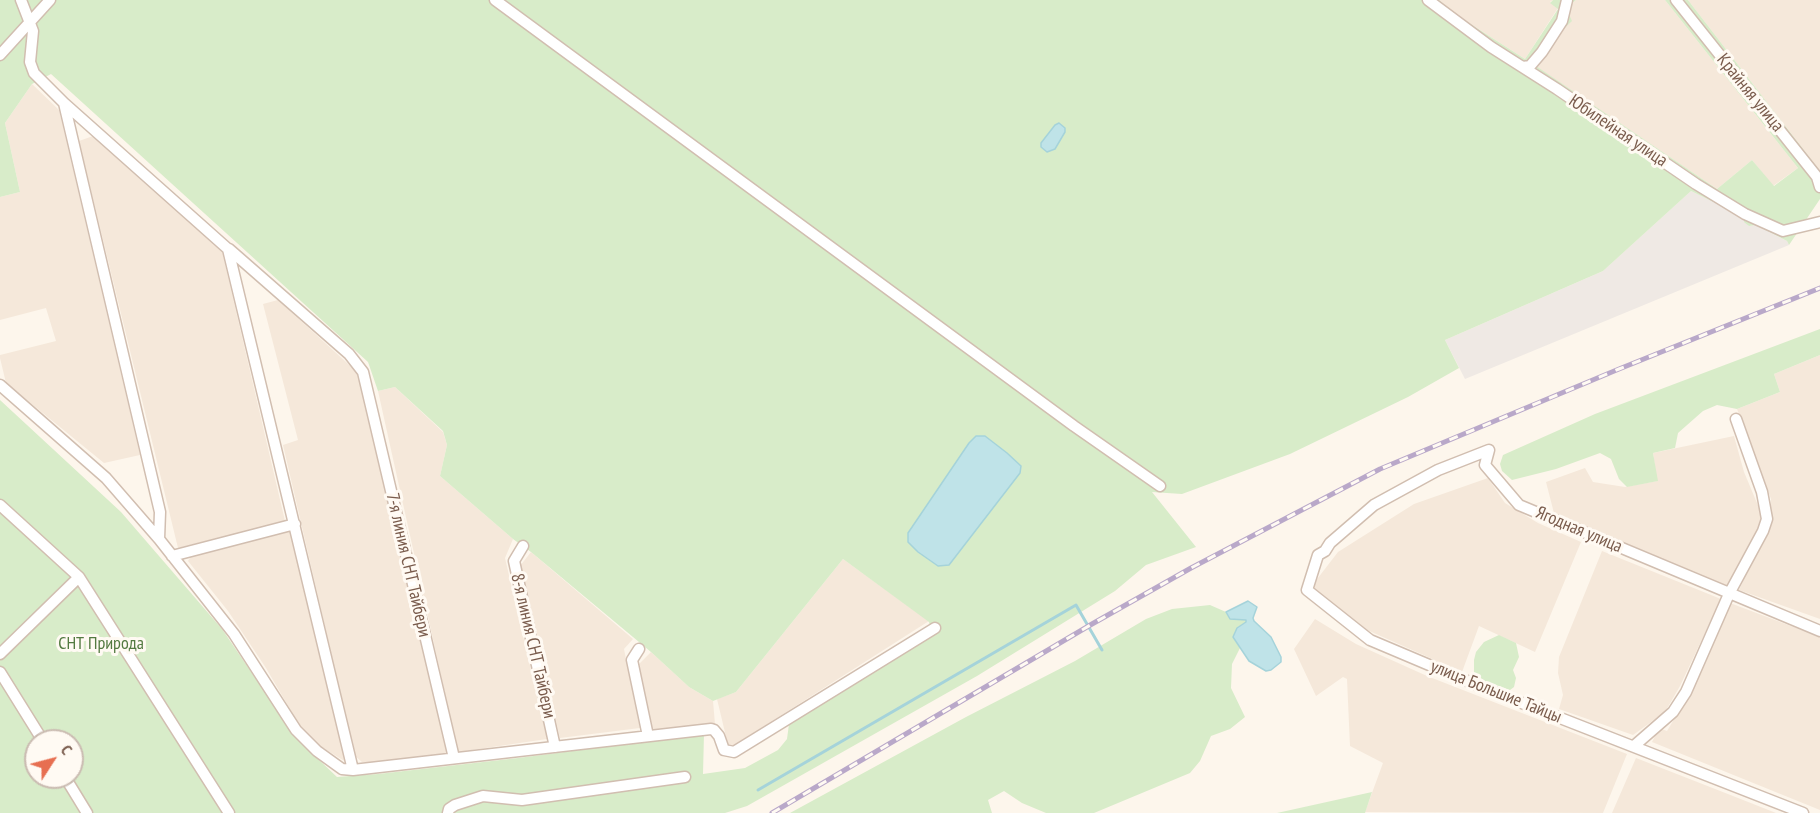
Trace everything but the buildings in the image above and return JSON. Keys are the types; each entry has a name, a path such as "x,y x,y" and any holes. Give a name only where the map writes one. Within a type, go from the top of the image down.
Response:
{"street":[{"path":"21,0 33,31 30,62 34,73 64,103 228,249 353,770"},
{"path":"0,55 50,0"},
{"path":"495,0 1074,426 1160,486"},
{"name":"Юбилейная улица","path":"1428,0 1491,47 1696,184 1745,214 1783,231 1820,222"},
{"path":"1523,67 1530,66 1542,52 1562,21 1568,0"},
{"name":"Крайняя улица","path":"1676,0 1817,177 1820,187"},
{"path":"64,103 160,512 159,539"},
{"name":"7-я линия СНТ Тайбери","path":"228,249 349,354 363,372 454,758"},
{"path":"0,385 106,478 159,539 234,633 296,730 316,751 342,769 353,770 711,729 719,736 724,750 734,752 935,628"},
{"path":"1634,746 1673,712 1686,692 1729,594 1763,531 1767,519 1762,492 1736,419"},
{"name":"Ягодная улица","path":"1374,505 1430,474 1489,450 1485,465 1519,505 1820,631"},
{"path":"0,505 79,577 229,813"},
{"name":"улица Большие Тайцы","path":"1374,505 1318,555 1306,590 1370,640 1803,813"},
{"path":"172,556 295,524"},
{"name":"8-я линия СНТ Тайбери","path":"523,546 514,561 555,747"},
{"path":"0,654 79,577"},
{"path":"639,649 632,660 648,736"},
{"path":"0,672 36,729"},
{"path":"448,813 449,809 455,805 483,796 522,800 685,777"},
{"path":"72,789 87,813"}],"shaded area":[{"path":"1439,0 1553,0 1550,2 1558,8 1525,59 1455,14"},
{"path":"1576,0 1665,0 1798,168 1773,186 1752,160 1717,189 1535,66 1568,15 1566,8"},
{"path":"1688,0 1820,0 1820,171"},
{"path":"32,84 59,110 140,455 104,463 6,383 0,355 56,341 46,308 0,320 0,197 20,192 5,123"},
{"path":"93,136 222,251 285,521 178,548 79,141"},
{"path":"1691,191 1745,217 1749,226 1756,225 1787,241 1789,245 1465,379 1445,340 1603,271"},
{"path":"278,300 357,372 447,753 378,762 362,762 355,756 283,445 298,440 263,304"},
{"path":"1820,355 1820,619 1739,590 1770,522 1771,499 1737,409 1780,392 1774,374"},
{"path":"395,387 443,432 447,445 440,476 513,539 505,558 547,739 458,752 378,391"},
{"path":"1734,436 1744,472 1762,515 1757,533 1727,590 1555,517 1546,482 1585,468 1593,482 1625,487 1657,481 1653,453"},
{"path":"1488,478 1505,503 1538,523 1581,542 1535,652 1479,626 1462,672 1358,626 1311,587 1338,552 1414,504"},
{"path":"290,531 346,762 320,746 298,723 266,668 228,611 188,561 191,556"},
{"path":"1602,551 1721,599 1680,686 1665,712 1633,735 1559,709 1563,695 1558,673 1559,657"},
{"path":"531,552 633,639 624,649 640,728 560,738 520,566"},
{"path":"843,559 929,621 733,746 728,745 717,699 736,692"},
{"path":"1730,603 1820,637 1820,810 1652,742 1659,728 1667,731 1690,693"},
{"path":"1315,619 1356,644 1427,676 1627,754 1603,813 1365,812 1383,763 1350,746 1347,679 1343,677 1316,696 1294,649"},
{"path":"651,652 689,687 713,701 715,724 650,730 639,664"},
{"path":"1636,758 1733,796 1776,813 1612,813"}],"green space":[{"name":"СНТ Природа","path":"0,0 1439,0 1455,14 1525,59 1558,9 1550,3 1553,0 1576,0 1566,8 1572,21 1556,36 1536,66 1717,189 1752,160 1774,186 1798,168 1665,0 1688,0 1820,171 1820,199 1789,245 1787,241 1756,225 1749,226 1744,222 1744,217 1691,191 1603,271 1445,340 1459,368 1408,397 1290,454 1182,494 1152,492 1196,547 1146,565 1115,591 977,676 747,806 725,813 0,813 0,400 121,512 222,629 296,738 337,777 518,758 704,734 703,774 745,768 778,750 787,739 789,724 932,636 929,622 843,559 736,692 713,701 689,687 651,652 440,476 447,445 443,431 395,387 378,391 368,362 51,74 32,84 5,123 20,192 0,197","holes":["985,436 1021,466 918,552 909,542 908,533"]},
{"path":"1820,329 1820,355 1774,374 1780,392 1737,409 1717,405 1703,411 1678,433 1675,448 1653,453 1658,481 1627,487 1619,479 1611,459 1600,453 1556,469 1512,480 1502,471 1500,464 1503,455 1595,414"},
{"path":"1210,605 1226,612 1230,619 1246,619 1246,622 1237,628 1233,637 1240,648 1232,664 1231,688 1245,717 1230,729 1211,736 1200,761 1190,773 1094,813 1046,813 1022,803 1004,791 988,800 992,813 790,813 966,717 1075,661 1146,619 1172,609"},
{"path":"1499,635 1516,643 1519,657 1513,670 1516,678 1514,687 1510,690 1485,681 1474,673 1476,652 1484,642"},
{"path":"1372,792 1365,813 1277,813"}],"water":[{"path":"1059,123 1065,128 1065,132 1055,149 1047,152 1041,147 1041,143"},
{"path":"976,436 985,436 1007,453 1021,466 1020,473 949,565 938,566 908,542 908,533"},
{"path":"1248,601 1257,607 1254,621 1271,637 1281,657 1281,662 1271,670 1266,671 1249,661 1233,637 1237,628 1246,620 1230,619 1226,612"}],"waterway":[{"path":"758,790 1076,605 1102,650"}],"railway":[{"path":"772,813 1092,624 1191,568 1380,469 1820,288"}]}
